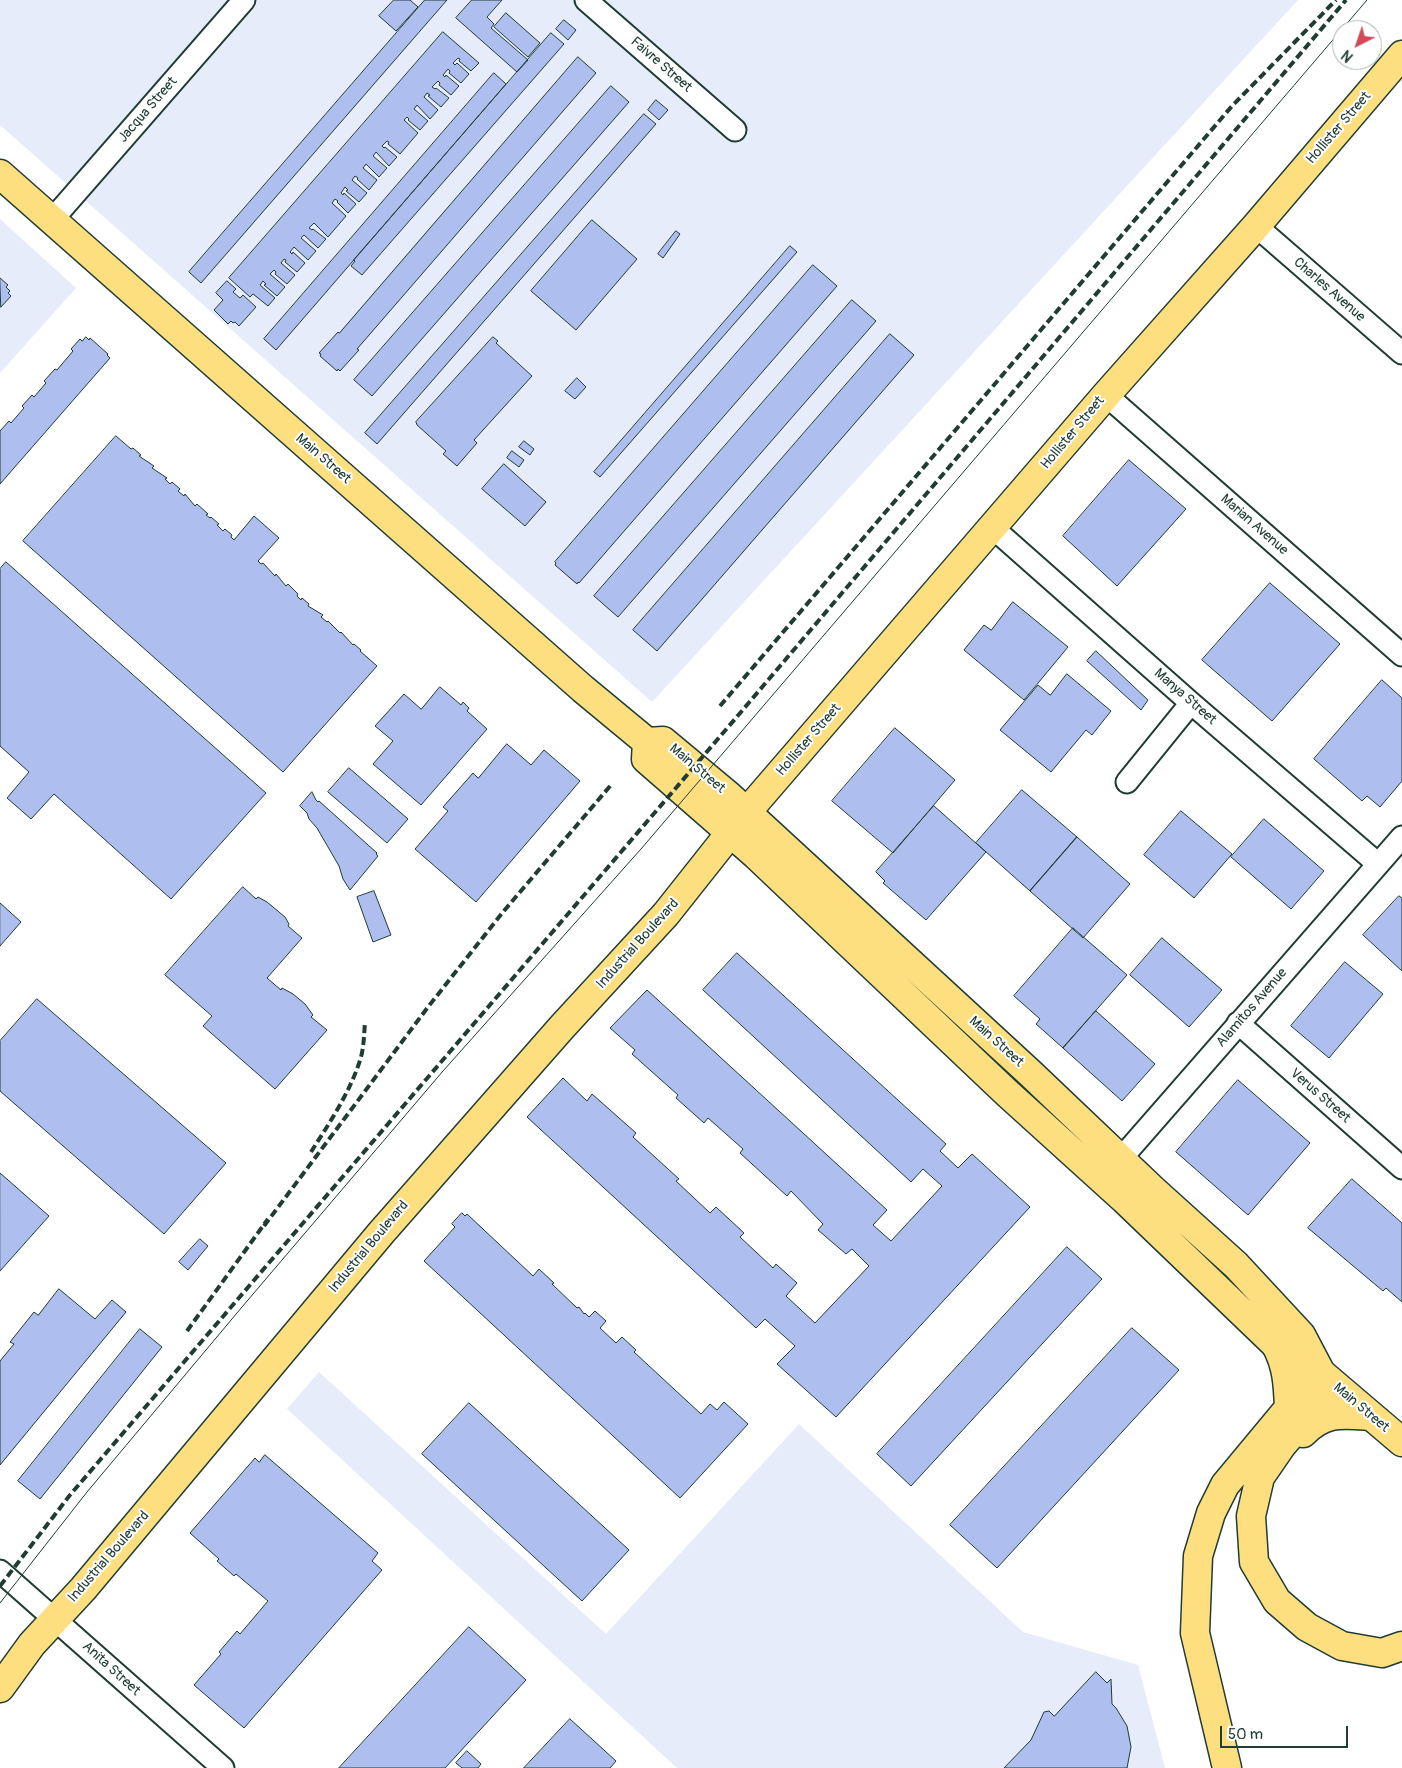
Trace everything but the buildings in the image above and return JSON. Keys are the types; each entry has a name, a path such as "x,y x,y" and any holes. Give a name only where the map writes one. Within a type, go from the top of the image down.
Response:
{"main road":[{"name":"Hollister Street","path":"738,822 1106,395 1256,226 1402,55"},
{"name":"Main Street","path":"0,174 568,676 647,742 663,740 874,967 1276,1344 1328,1379 1402,1442"},
{"name":"Main Street","path":"738,822 1121,1158 1153,1190 1236,1265 1301,1335 1328,1379"},
{"name":"Industrial Boulevard","path":"0,1688 32,1644 84,1589 406,1205 562,1027 666,914 711,859 738,822"},
{"path":"1276,1344 1284,1359 1289,1408"},
{"path":"1228,1768 1195,1633 1198,1556 1211,1513 1225,1485 1289,1408 1328,1379"},
{"path":"1328,1379 1260,1477 1251,1516 1254,1562 1277,1602 1307,1627 1342,1646 1382,1653 1402,1646"},
{"path":"1268,1464 1287,1449 1313,1423 1335,1414 1370,1416"}],"street":[{"name":"Jacqua Street","path":"52,220 244,0"},
{"name":"Faivre Street","path":"586,0 736,130"},
{"name":"Charles Avenue","path":"1256,226 1402,354"},
{"name":"Marian Avenue","path":"1106,395 1402,655"},
{"name":"Manya Street","path":"993,528 1191,703 1378,864"},
{"path":"1127,782 1191,703"},
{"name":"Alamitos Avenue","path":"1102,1180 1402,837"},
{"name":"Verus Street","path":"1238,1023 1402,1168"},
{"name":"Anita Street","path":"0,1571 223,1768"}],"shaded area":[{"path":"0,0 1298,0 652,702 0,125"},
{"path":"0,219 76,288 0,373"},
{"path":"319,1372 606,1634 799,1424 1023,1632 1138,1665 1165,1768 677,1768 287,1409"}],"tram line":[{"path":"0,1603 87,1492 443,1071 641,849 1367,0"}],"railway":[{"path":"720,706 1232,106 1336,0"},
{"path":"0,1586 70,1495 735,719 1346,0"},
{"path":"264,1226 428,1007 503,912 611,785"},
{"path":"311,1152 339,1106 357,1070 362,1053 365,1022"},
{"path":"187,1331 268,1219"}]}
